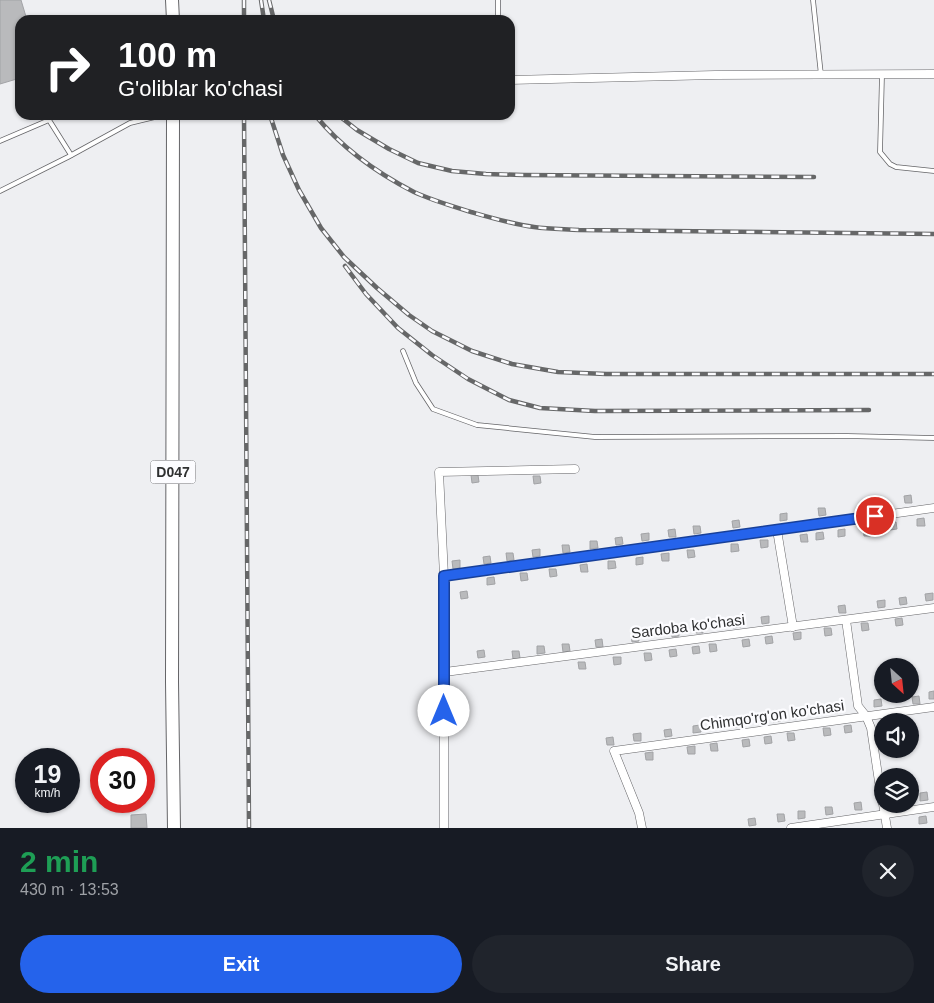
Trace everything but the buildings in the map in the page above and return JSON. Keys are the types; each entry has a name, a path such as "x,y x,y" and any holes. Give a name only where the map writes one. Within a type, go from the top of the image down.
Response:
{"main road":[{"path":"172,0 173,15"},
{"name":"D047","path":"173,120 172,692 174,828"}],"street":[{"path":"515,80 715,75 934,74"},
{"path":"444,828 444,576 439,472 575,469"},
{"path":"444,576 934,508"},
{"path":"778,530 793,627"},
{"name":"Sardoba ko'chasi","path":"445,672 934,608"},
{"path":"846,620 858,706 866,716 870,728 877,768"},
{"name":"Chimqo'rg'on ko'chasi","path":"642,828 639,813 614,752 934,706"},
{"path":"791,828 934,806"},
{"path":"884,814 887,828"}],"lane":[{"path":"498,0 498,15"},
{"path":"813,0 820,75"},
{"path":"882,75 880,152 890,164 896,167 934,171"},
{"path":"0,141 49,120 71,155"},
{"path":"0,191 130,123 142,120"},
{"path":"403,351 416,383 433,409 477,425 595,438 847,436 934,438"}],"railway":[{"path":"244,0 244,15"},
{"path":"261,0 263,15"},
{"path":"269,0 273,15"},
{"path":"244,120 249,828"},
{"path":"272,120 283,155 299,190 321,228 344,257 409,315 432,331 472,351 512,364 558,372 606,374 934,374"},
{"path":"319,120 336,138 360,158 414,192 471,212 518,224 540,228 579,230 934,234"},
{"path":"344,120 389,149 418,163 452,171 523,175 814,177"},
{"path":"345,266 366,294 398,328 432,355 468,379 509,400 540,408 595,411 869,410"}],"route":[{"path":"444,711 444,576 875,516"}]}
